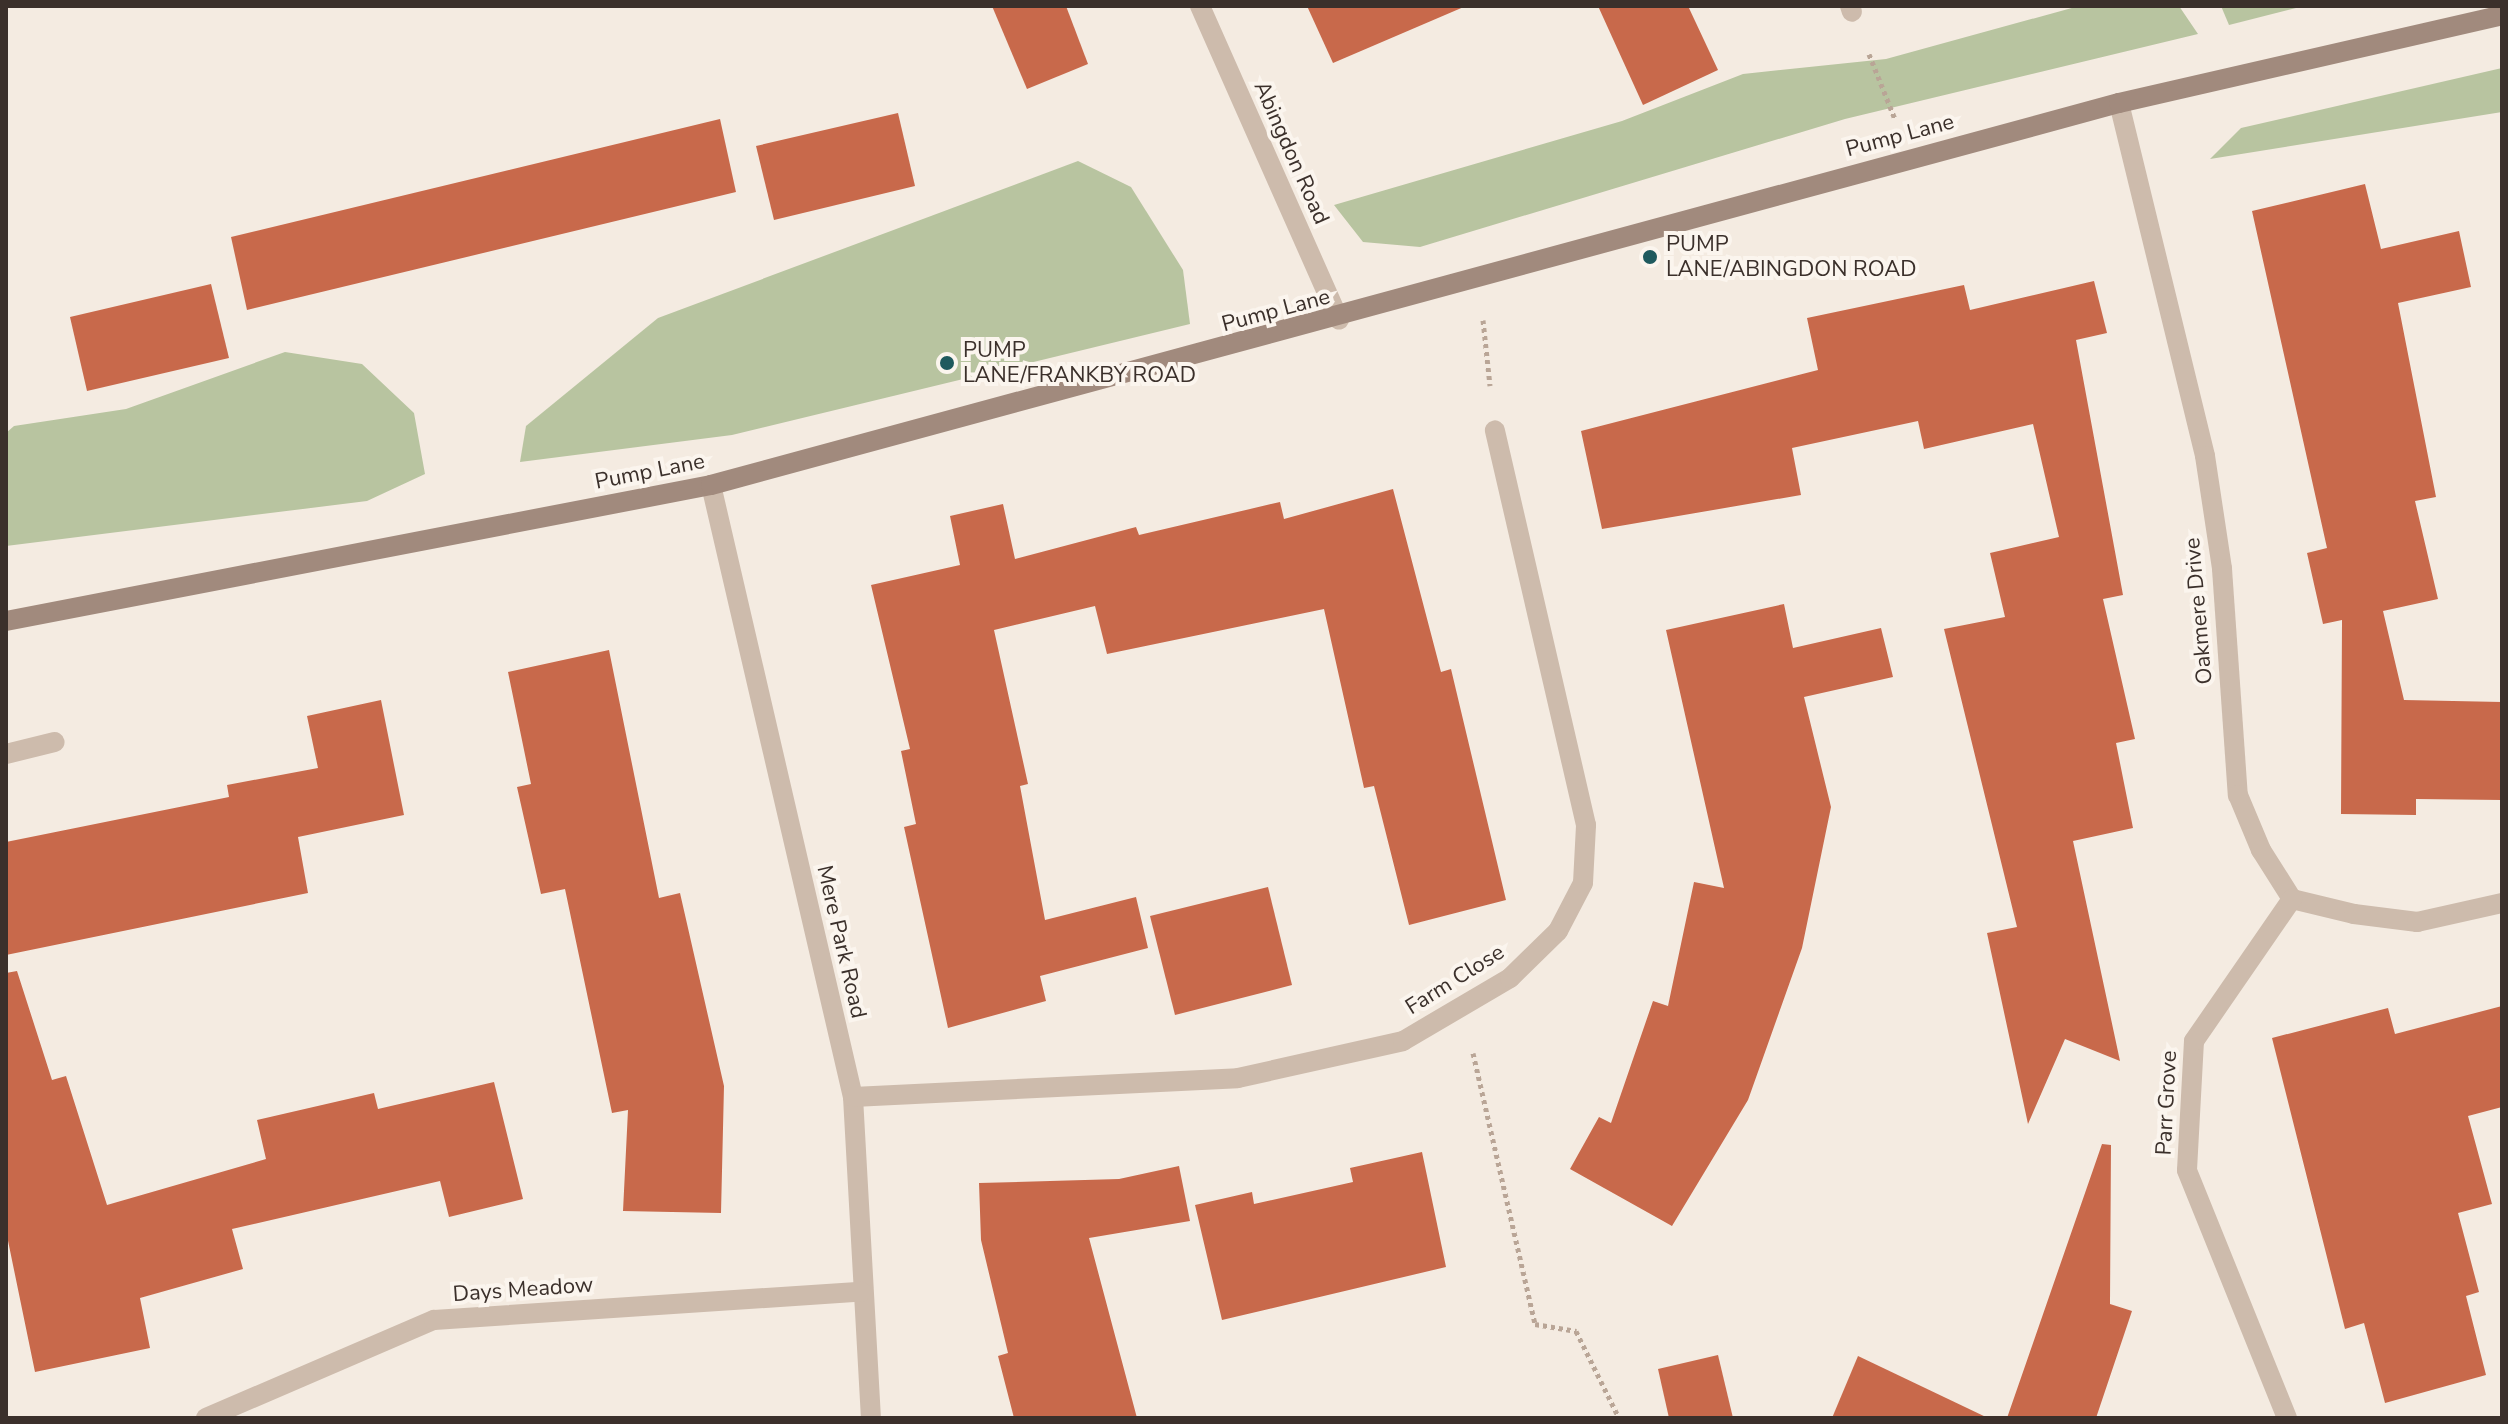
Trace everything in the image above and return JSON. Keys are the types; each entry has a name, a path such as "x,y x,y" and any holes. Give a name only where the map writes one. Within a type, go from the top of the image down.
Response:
{"street":[{"name":"Abingdon Road","path":"1200,6 1339,320"},
{"name":"Pump Lane","path":"6,621 711,485 1339,320 1479,277 1910,158 2119,103 2491,13"},
{"name":"Oakmere Drive","path":"2119,103 2205,456 2222,569 2238,795 2292,899"},
{"name":"Farm Close","path":"853,1097 1238,1078 1403,1041 1510,978 1558,931 1584,868 1586,825 1495,430"},
{"name":"Mere Park Road","path":"711,485 853,1097 861,1292 871,1418"},
{"path":"6,754 55,742"},
{"path":"2292,899 2417,922 2502,903"},
{"name":"Parr Grove","path":"2287,1418 2187,1170 2194,1041 2292,899"},
{"name":"Days Meadow","path":"206,1418 434,1320 861,1292"}],"path":[{"path":"1851,9 1910,158"},
{"path":"1479,277 1495,430"},
{"path":"1463,1005 1535,1324 1576,1331 1619,1418"}],"green space":[{"path":"2079,6 2179,6 2198,34 1845,119 1420,247 1363,242 1334,205 1622,121 1743,74 1886,59"},
{"path":"2221,6 2304,6 2229,25"},
{"path":"2502,68 2502,112 2210,159 2241,128"},
{"path":"1078,161 1131,187 1183,270 1190,324 732,435 520,462 526,426 658,318"},
{"path":"285,352 362,364 414,413 425,474 367,501 6,546 6,433 14,426 126,409"}],"building":[{"path":"992,6 1066,6 1088,64 1027,89"},
{"path":"1307,6 1466,6 1333,63"},
{"path":"1598,6 1688,6 1718,70 1643,105"},
{"path":"898,113 915,186 774,220 756,146"},
{"path":"720,119 736,192 247,310 231,237"},
{"path":"2365,184 2381,249 2459,231 2471,287 2398,303 2436,497 2415,501 2438,599 2383,611 2404,700 2502,702 2502,800 2416,799 2416,815 2341,814 2342,620 2323,624 2307,553 2327,548 2252,211"},
{"path":"2094,281 2107,333 2076,340 2123,595 2103,599 2135,739 2116,743 2133,828 2073,841 2120,1061 2065,1039 2028,1124 1987,933 2017,927 1944,629 2005,617 1990,553 2059,537 2033,424 1924,449 1918,421 1792,448 1801,495 1602,529 1581,431 1818,370 1807,318 1964,285 1970,310"},
{"path":"211,284 229,358 87,391 70,317"},
{"path":"1393,489 1441,672 1451,669 1506,900 1409,925 1374,786 1364,788 1324,609 1107,654 1095,606 994,630 1028,784 1020,786 1045,920 1136,897 1148,948 1040,976 1046,1001 948,1028 904,827 916,824 901,751 910,749 871,585 960,565 950,516 1003,504 1015,559 1136,527 1139,535 1280,502 1284,519"},
{"path":"1784,604 1793,648 1881,628 1893,677 1804,697 1831,807 1802,948 1748,1100 1672,1226 1570,1169 1599,1117 1611,1123 1653,1001 1668,1006 1694,882 1724,888 1666,630"},
{"path":"609,650 659,898 680,893 724,1086 721,1213 623,1211 628,1110 612,1113 565,889 541,894 517,787 531,784 508,672"},
{"path":"381,700 404,815 298,837 308,893 6,955 6,842 229,797 227,785 318,768 307,716"},
{"path":"1268,887 1292,985 1175,1015 1150,916"},
{"path":"17,971 52,1080 66,1076 107,1205 266,1159 257,1120 374,1093 378,1109 494,1082 523,1199 449,1217 440,1181 232,1229 243,1269 140,1298 150,1348 35,1372 6,1231 6,973"},
{"path":"2502,1006 2502,1107 2468,1116 2492,1204 2458,1213 2479,1292 2466,1296 2486,1375 2385,1403 2364,1323 2345,1329 2272,1038 2388,1008 2395,1034"},
{"path":"2102,1144 2111,1145 2110,1304 2132,1311 2096,1418 2007,1418"},
{"path":"1422,1152 1446,1267 1222,1320 1195,1205 1252,1192 1254,1204 1353,1182 1350,1168"},
{"path":"1179,1166 1190,1221 1089,1238 1137,1418 1014,1418 998,1356 1008,1353 981,1240 979,1183 1119,1179"},
{"path":"1718,1355 1733,1418 1669,1418 1658,1369"},
{"path":"1858,1356 1988,1418 1832,1418"}],"place":[{"name":"PUMP LANE/ABINGDON ROAD","path":"1650,257"},
{"name":"PUMP LANE/FRANKBY ROAD","path":"947,363"}]}
